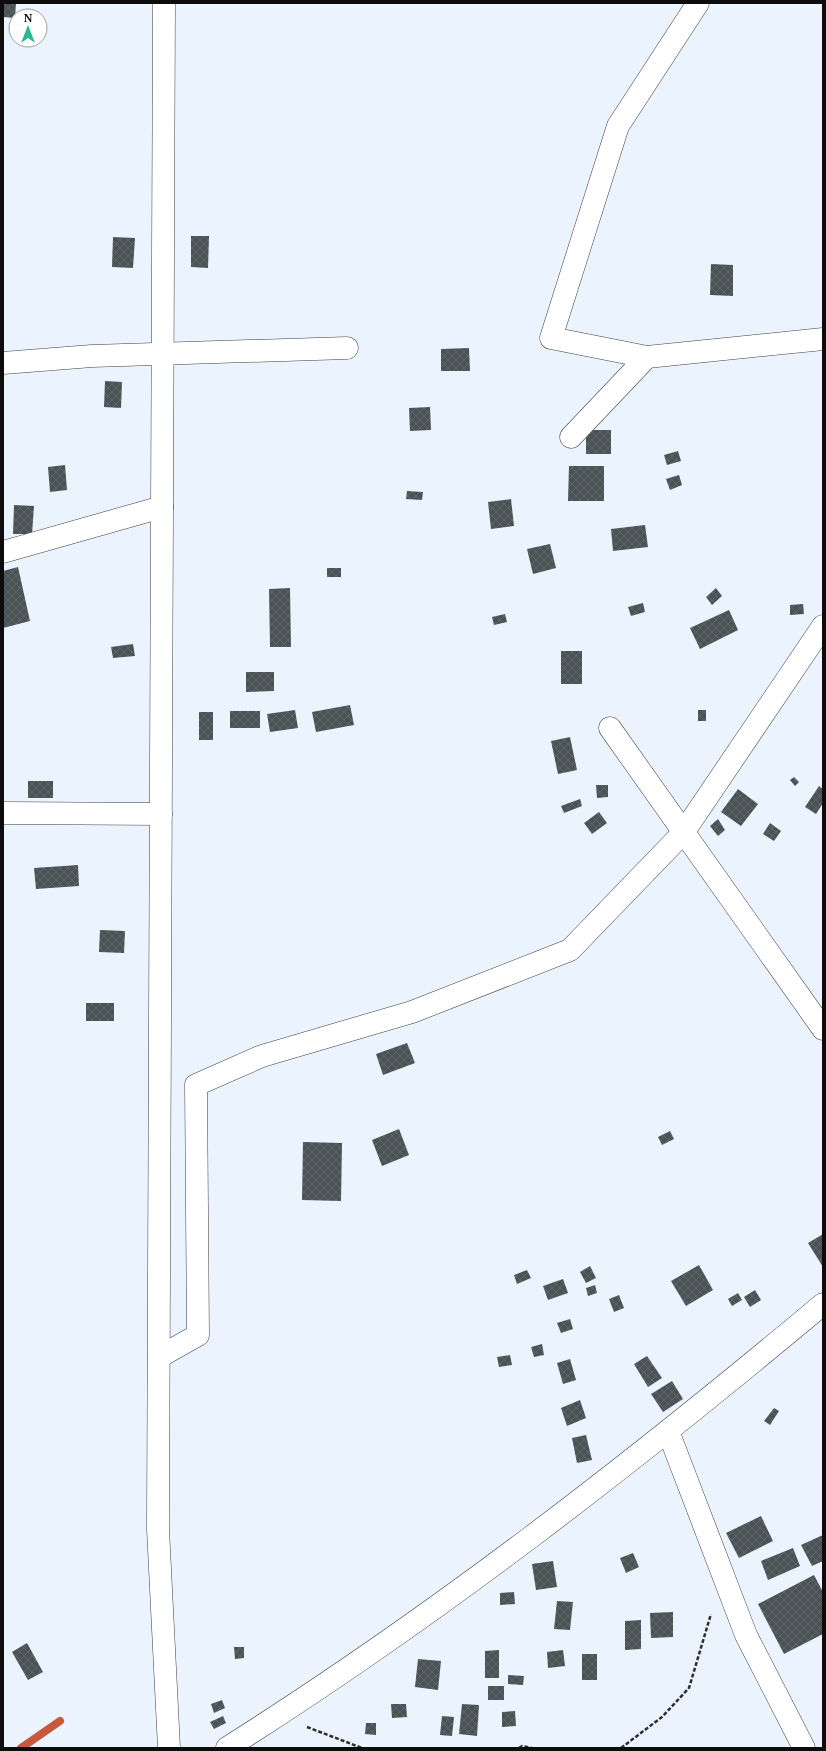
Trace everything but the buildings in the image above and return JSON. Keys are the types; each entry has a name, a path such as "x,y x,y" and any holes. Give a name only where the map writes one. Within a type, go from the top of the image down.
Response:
{"street":[{"path":"164,3 158,1529 169,1748"},
{"path":"698,3 618,126 551,338 647,357 823,339"},
{"path":"3,362 92,356 347,348"},
{"path":"571,438 647,357"},
{"path":"3,552 162,507"},
{"path":"159,1357 198,1335 196,1085 262,1056 412,1012 570,950 684,833 823,626"},
{"path":"610,728 823,1029"},
{"path":"3,813 161,814"},
{"path":"227,1748 334,1680 519,1545 709,1399 823,1304"},
{"path":"668,1431 746,1635 804,1748"}],"path":[{"path":"621,1748 662,1716 689,1688 712,1611"},
{"path":"279,1715 362,1748"},
{"path":"519,1748 522,1746 532,1748"}],"waterway":[{"path":"21,1748 60,1721"}]}
